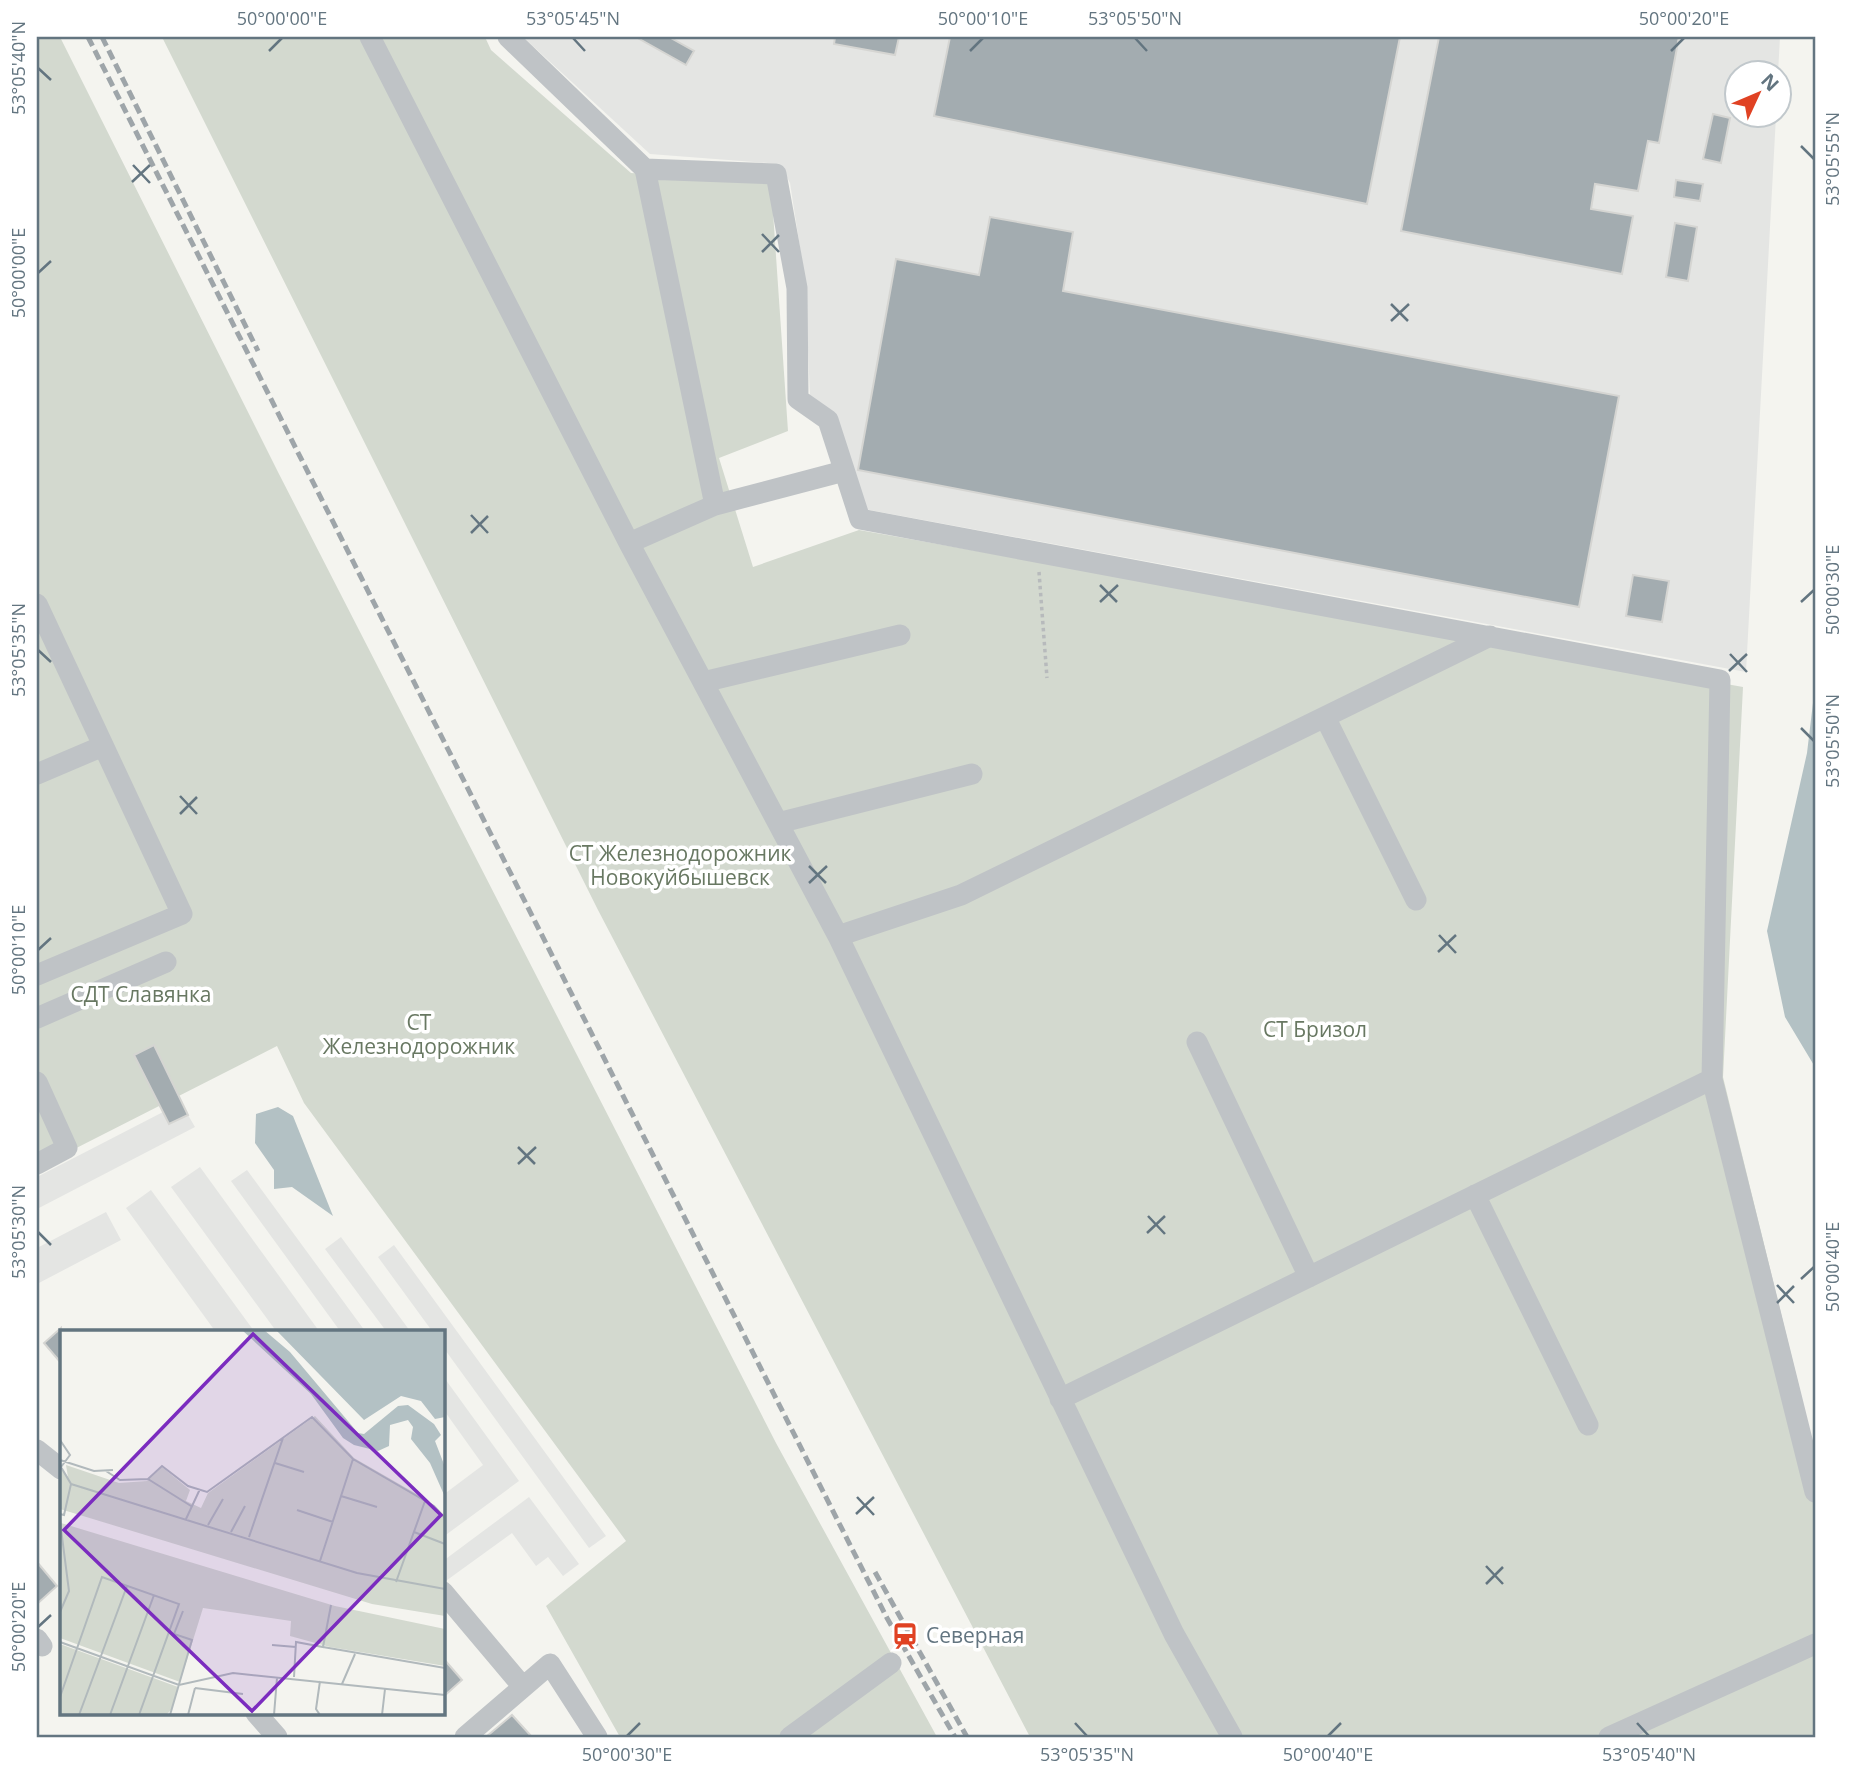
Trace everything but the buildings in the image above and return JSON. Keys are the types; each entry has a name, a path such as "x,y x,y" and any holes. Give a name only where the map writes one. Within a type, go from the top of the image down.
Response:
{"street":[{"path":"370,37 629,543 838,936 1174,1634 1232,1737"},
{"path":"508,37 645,169 715,505"},
{"path":"645,169 776,174 797,288 798,399 828,420 860,519 1720,680 1712,1079 1815,1492"},
{"path":"629,543 715,505 844,471"},
{"path":"37,604 182,914 37,975"},
{"path":"703,682 900,635"},
{"path":"838,936 961,895 1490,636"},
{"path":"1325,717 1416,900"},
{"path":"37,774 103,746"},
{"path":"778,823 972,774"},
{"path":"37,1018 166,962"},
{"path":"1197,1042 1309,1277"},
{"path":"1060,1399 1712,1079"},
{"path":"37,1082 67,1148 37,1164"},
{"path":"1475,1195 1588,1425"},
{"path":"37,1450 60,1468"},
{"path":"444,1593 523,1687"},
{"path":"1609,1737 1644,1730 1815,1644"},
{"path":"790,1737 891,1663"},
{"path":"465,1737 550,1664 597,1737"},
{"path":"257,1714 277,1737"}],"path":[{"path":"1037,552 1047,678"}],"shaded area":[{"path":"523,37 1780,37 1779,60 1722,60 1722,130 1775,130 1746,672 864,509 810,396 805,280 790,183 780,164 650,154"},
{"path":"1815,686 1815,1067 1785,1017 1767,931 1807,753"},
{"path":"278,1107 293,1116 333,1216 292,1187 274,1189 274,1170 255,1143 256,1114"},
{"path":"163,1112 169,1124 188,1115 195,1127 37,1209 37,1177"},
{"path":"200,1167 318,1330 275,1330 171,1187"},
{"path":"247,1170 364,1330 339,1330 231,1181"},
{"path":"151,1190 253,1330 214,1330 126,1208"},
{"path":"106,1212 121,1240 37,1284 37,1248"},
{"path":"341,1237 409,1330 385,1330 325,1249"},
{"path":"394,1245 606,1536 589,1548 444,1348 444,1330 431,1330 378,1257"},
{"path":"444,1377 519,1481 444,1536 444,1494 483,1465 444,1410"},
{"path":"529,1497 579,1564 563,1576 548,1557 536,1566 512,1533 444,1582 444,1560"}],"green space":[{"name":"СТ Железнодорожник","path":"37,37 60,37 279,474 776,1443 937,1737 620,1737 546,1606 626,1541 304,1103 277,1046 37,1168"},
{"name":"СТ Бризол","path":"162,37 485,37 491,50 631,173 771,183 788,431 719,458 753,567 859,530 1743,687 1723,1077 1815,1452 1815,1737 1030,1737 598,910"}],"railway":[{"path":"88,37 887,1618 955,1737"},
{"path":"102,37 258,351"},
{"path":"875,1572 967,1737"}],"place":[{"name":"Северная","path":"905,1636"}],"park label":[{"name":"СТ Железнодорожник Новокуйбышевск","path":"680,866"},
{"name":"СДТ Славянка","path":"141,995"}]}
